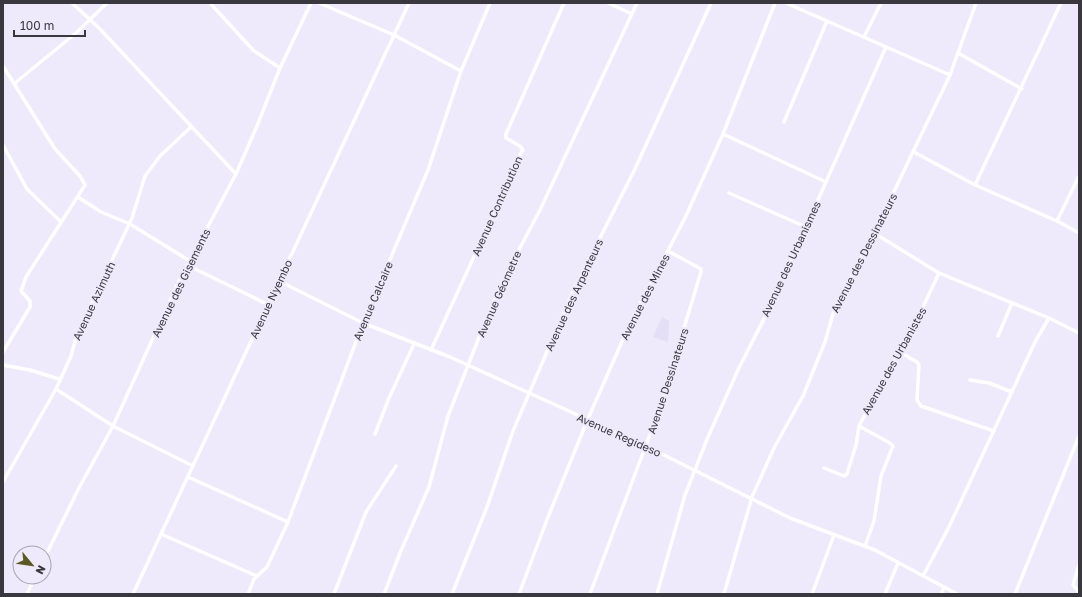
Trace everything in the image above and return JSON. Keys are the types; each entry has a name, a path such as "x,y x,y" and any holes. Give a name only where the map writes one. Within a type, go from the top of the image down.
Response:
{"street":[{"path":"72,3 90,20 236,174"},
{"path":"15,83 90,20 107,3"},
{"path":"210,3 254,51 280,68"},
{"path":"213,6 217,3"},
{"name":"Avenue des Gisements","path":"51,545 79,488 113,426 188,263 236,174 258,126 280,68 310,3"},
{"path":"318,3 394,35 461,71"},
{"name":"Avenue Nyembo","path":"133,594 409,3"},
{"name":"Avenue Calcaire","path":"248,594 257,576 267,567 288,522 363,323 428,170 461,71 490,3"},
{"name":"Avenue Contribution","path":"431,350 495,211 513,167 522,151 522,147 508,140 506,134 564,3"},
{"path":"608,3 632,14"},
{"name":"Avenue Géometre","path":"384,594 429,487 445,425 504,278 540,210 637,3"},
{"name":"Avenue des Arpenteurs","path":"452,594 529,394 573,291 635,169 711,3"},
{"name":"Avenue des Mines","path":"520,594 548,517 587,421 632,319 668,251 723,134 775,3"},
{"path":"786,3 950,76"},
{"path":"864,37 881,3"},
{"name":"Avenue des Dessinateurs","path":"724,594 752,497 774,448 802,396 825,342 835,307 874,233 950,76 976,3"},
{"path":"975,185 1022,89 1061,3"},
{"path":"784,122 827,21"},
{"name":"Avenue des Urbanismes","path":"695,470 738,370 773,301 886,47"},
{"path":"958,53 1022,89"},
{"path":"3,66 55,149 84,183 84,187 78,197 60,221 28,274 22,288 22,293 30,301 30,307 3,352"},
{"name":"Avenue Azimuth","path":"3,482 56,389 59,379 71,356 77,334 130,224 148,171 160,156 190,126"},
{"path":"723,134 826,182"},
{"path":"3,145 27,189 60,221"},
{"path":"914,152 975,185 1057,221 1079,234"},
{"path":"1057,221 1079,176"},
{"path":"729,194 806,227"},
{"path":"78,197 101,212 130,224 188,263 268,305"},
{"path":"874,233 939,273 1049,318 1079,333"},
{"name":"Avenue Dessinateurs","path":"590,594 646,446 679,349 701,272 701,269 697,266 668,251"},
{"name":"Avenue des Urbanistes","path":"865,546 874,521 881,476 893,448 890,443 859,426 926,302 939,273"},
{"name":"Avenue Regideso","path":"279,281 363,323 469,366 587,421 646,446 752,497 784,515 834,536 865,546 957,594"},
{"path":"998,336 1012,303"},
{"path":"923,576 994,431 1035,342 1049,318"},
{"path":"375,434 389,398 414,344"},
{"path":"898,352 920,365 917,400 922,406 994,431"},
{"path":"3,365 30,370 59,379"},
{"path":"970,380 989,383 1012,392"},
{"path":"56,389 113,426 193,466"},
{"path":"824,468 843,475 847,474 856,445 859,426"},
{"path":"1015,594 1079,436"},
{"path":"334,594 366,512 396,466"},
{"path":"657,594 685,495 695,470"},
{"path":"188,477 288,522"},
{"path":"161,534 257,576"},
{"path":"812,594 834,536"},
{"path":"885,594 898,563"},
{"path":"1079,565 1073,585 1079,592"},
{"path":"941,594 944,588"}],"shaded area":[{"path":"662,317 669,321 668,342 653,337"}]}
